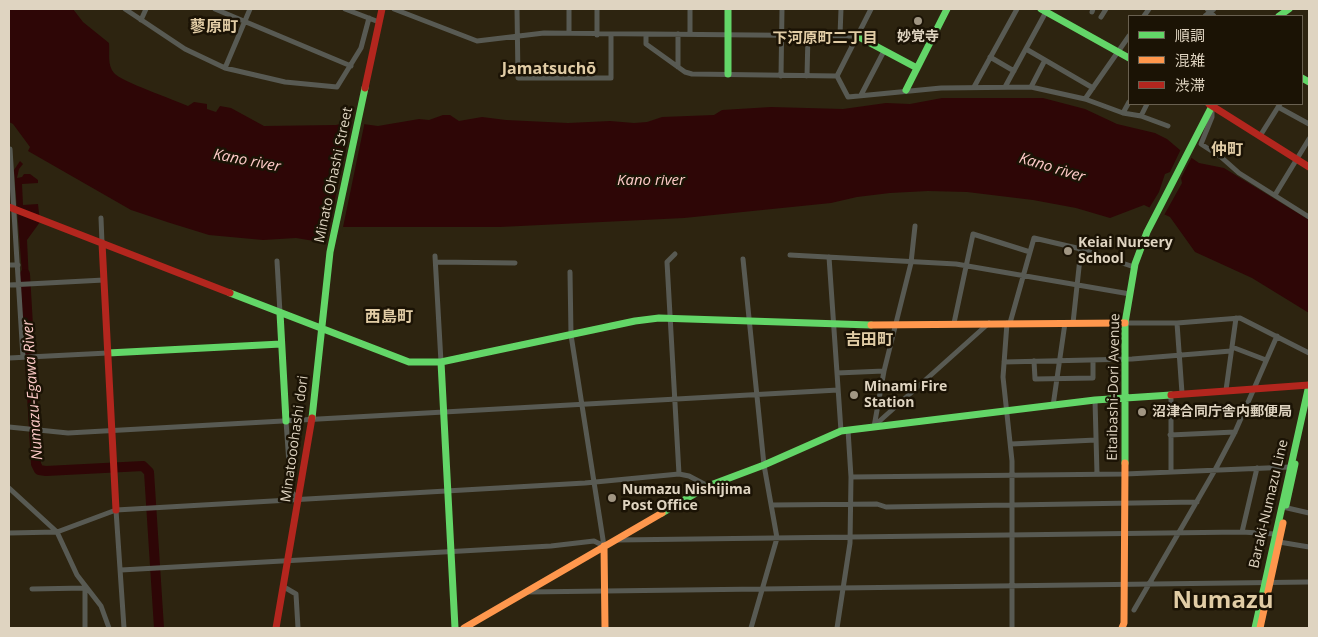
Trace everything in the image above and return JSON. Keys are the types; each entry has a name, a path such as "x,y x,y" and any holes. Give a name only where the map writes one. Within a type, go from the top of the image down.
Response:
{"street":[{"path":"125,9 185,49 225,68 285,82 337,87 361,48 369,18"},
{"path":"141,20 146,9"},
{"path":"215,9 351,66"},
{"path":"225,68 250,9"},
{"path":"345,9 379,22 382,9"},
{"path":"394,9 477,41 518,35 569,33 597,35 728,34 857,36 917,68"},
{"path":"517,9 518,78 611,78 611,35"},
{"path":"569,33 570,9"},
{"path":"597,9 597,35"},
{"path":"690,9 690,34"},
{"path":"728,9 728,74"},
{"path":"781,76 782,9"},
{"path":"840,35 841,9"},
{"path":"837,76 871,9"},
{"path":"906,90 947,9"},
{"path":"974,87 1017,9"},
{"path":"1101,17 1106,9"},
{"path":"1005,87 1045,10 1128,57"},
{"name":"Minato Ohashi Street","path":"330,252 379,22"},
{"path":"646,34 646,44 685,72 692,74 837,76"},
{"path":"678,34 678,67"},
{"path":"807,76 808,35"},
{"path":"1085,99 1128,37"},
{"path":"1026,49 1093,88"},
{"path":"861,95 884,51"},
{"path":"990,57 1014,71"},
{"path":"1031,87 1045,60"},
{"path":"837,76 848,97 906,90 1031,87 1085,99 1123,113 1141,116 1168,126"},
{"path":"1123,113 1128,104"},
{"path":"1141,116 1146,105"},
{"name":"Eitaibashi-Dori Avenue","path":"1122,628 1124,623 1126,534 1126,323 1135,264 1147,232 1210,105"},
{"path":"1211,105 1212,117 1201,144 1221,157 1239,173 1276,194 1309,217"},
{"path":"1213,105 1309,167"},
{"path":"1260,136 1279,105 1309,124"},
{"path":"1276,194 1309,139"},
{"path":"10,149 11,208 20,284 23,357"},
{"path":"11,208 409,362 440,362 641,320 896,326 954,323 1177,323 1236,318 1309,353"},
{"path":"101,218 124,628"},
{"path":"874,427 884,371 911,263 915,226"},
{"path":"954,323 973,234 1030,252"},
{"path":"1012,628 1011,444 1003,377 1009,323 1034,238 1135,264"},
{"path":"1053,406 1060,360 1078,284 1081,249"},
{"name":"Minatooohashi dori","path":"276,628 312,420 330,252"},
{"path":"675,254 667,262 679,474"},
{"path":"790,255 966,265 1130,294"},
{"path":"829,257 838,390 851,476 851,539 837,628"},
{"path":"455,628 435,259 515,263"},
{"path":"743,259 764,465 777,538 751,628"},
{"path":"277,261 291,492 299,499"},
{"path":"9,265 18,265"},
{"path":"570,272 570,335 604,546 605,628"},
{"path":"9,285 104,280"},
{"path":"1226,390 1236,318"},
{"path":"874,427 989,323"},
{"path":"1177,323 1182,393"},
{"path":"1134,610 1179,534 1235,432 1276,336"},
{"path":"9,358 281,344"},
{"path":"1004,362 1126,359 1232,349 1266,360"},
{"path":"1034,361 1035,379 1057,379 1093,378 1093,360"},
{"path":"837,372 884,371"},
{"path":"464,628 708,486 764,465 844,430 1095,400 1309,385"},
{"name":"Baraki-Numazu Line","path":"1255,628 1268,582 1275,534 1284,507 1290,467 1308,406 1309,385"},
{"path":"9,427 68,433 838,390"},
{"path":"1170,472 1171,394"},
{"path":"1095,400 1097,474"},
{"path":"1260,628 1268,582 1279,542 1284,507 1308,406"},
{"path":"1170,435 1235,432"},
{"path":"1011,444 1096,440"},
{"path":"851,476 1125,474 1290,467"},
{"path":"1242,532 1257,468"},
{"path":"9,533 57,532 116,510 448,491 679,474 689,476 708,486"},
{"path":"9,488 57,532 85,588 101,606 109,628"},
{"path":"772,505 851,504 886,507 1197,502"},
{"path":"1284,507 1309,513"},
{"path":"614,540 851,539 1242,532 1275,534"},
{"path":"121,570 594,541 604,546"},
{"path":"1279,542 1309,547"},
{"path":"526,592 1309,582"},
{"path":"284,587 296,594 298,628"},
{"path":"32,589 85,588"},
{"path":"85,588 85,628"}],"water":[{"name":"Kano river","path":"9,9 73,9 83,22 109,43 110,66 118,76 188,106 194,102 207,104 207,109 216,112 220,106 231,108 264,126 336,125 348,122 378,126 419,119 429,120 443,115 450,115 459,121 482,117 568,123 610,121 634,123 647,122 662,117 714,115 722,110 771,107 843,109 886,103 910,104 942,98 1043,98 1085,109 1117,124 1155,133 1167,139 1199,163 1224,168 1309,220 1309,313 1252,278 1195,252 1170,217 1144,205 1110,218 1076,208 1033,200 967,192 928,191 890,193 857,197 831,203 684,218 500,227 343,227 326,243 296,238 263,240 209,235 131,210 28,151 30,147 13,124 9,122"},
{"path":"20,161 23,164 19,169 17,178 22,177 24,174 30,174 38,180 38,183 22,184 23,205 38,204 40,222 27,240 29,282 23,286 14,170"}],"pier":[{"path":"352,120 365,121 342,232 325,245"},
{"path":"1181,149 1193,155 1181,178 1182,183 1163,217 1148,210 1159,192 1165,174 1170,172"}],"waterway":[{"name":"Numazu-Egawa River","path":"25,274 36,464 39,470 46,471 143,466 149,472 159,628"}],"traffic: fast":[{"path":"728,9 728,74"},
{"path":"906,90 947,9"},
{"path":"1041,9 1128,57"},
{"path":"1280,15 1289,9"},
{"path":"857,36 917,68"},
{"path":"1303,79 1309,82"},
{"path":"312,418 330,252 365,88"},
{"path":"1125,463 1125,323 1135,264 1147,232 1212,105"},
{"path":"230,293 409,362 441,362 635,321 659,318 871,325"},
{"path":"280,313 286,421"},
{"path":"108,353 281,344"},
{"path":"441,362 455,628"},
{"path":"1255,628 1309,385"},
{"path":"662,513 708,486 764,465 841,431 1095,400 1171,395"},
{"path":"1286,505 1295,464"}],"traffic: slow":[{"path":"871,325 1125,323"},
{"path":"1122,628 1124,623 1125,463"},
{"path":"464,628 662,513"},
{"path":"1260,628 1283,523"},
{"path":"604,546 605,628"}],"traffic: jam":[{"path":"365,88 382,9"},
{"path":"1211,105 1309,167"},
{"path":"9,207 230,293"},
{"path":"102,243 116,510"},
{"path":"1171,395 1309,385"},
{"path":"276,628 312,418"}],"place":[{"name":"妙覚寺","path":"918,21"},
{"name":"Keiai Nursery School","path":"1068,251"},
{"name":"Minami Fire Station","path":"854,395"},
{"name":"沼津合同庁舎内郵便局","path":"1142,412"},
{"name":"Numazu Nishijima Post Office","path":"612,498"}],"district":[{"name":"蓼原町","path":"214,27"},
{"name":"下河原町二丁目","path":"825,39"},
{"name":"Jamatsuchō","path":"549,69"},
{"name":"仲町","path":"1227,150"},
{"name":"西島町","path":"389,317"},
{"name":"吉田町","path":"869,340"},
{"name":"Numazu","path":"1223,601"}]}
